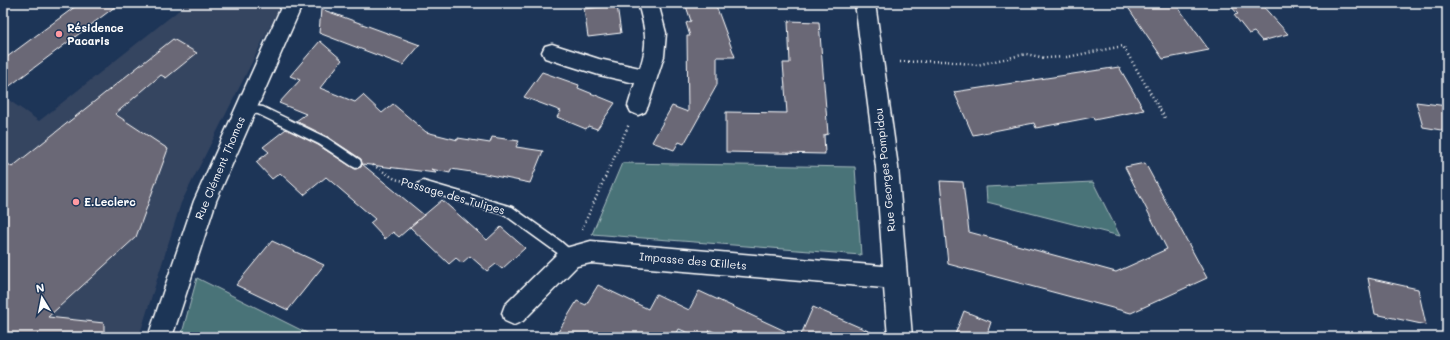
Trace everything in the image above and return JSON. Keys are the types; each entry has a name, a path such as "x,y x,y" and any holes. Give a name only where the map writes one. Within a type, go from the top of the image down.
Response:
{"street":[{"name":"Rue Clément Thomas","path":"160,337 205,201 245,109 294,3"},
{"path":"638,106 654,56 656,33 648,3"},
{"name":"Rue Georges Pompidou","path":"864,3 887,167 900,337"},
{"path":"552,52 599,67 647,78"},
{"name":"Impasse des Œillets","path":"570,257 591,252 863,276 896,277"},
{"path":"514,313 570,257"}],"lane":[{"path":"245,109 259,110 323,140 356,163"},
{"name":"Passage des Tulipes","path":"423,186 508,211 556,245 570,257"}],"path":[{"path":"873,62 945,61 977,65 1026,54 1045,58 1067,57 1123,46 1165,118"},
{"path":"570,257 638,106"},
{"name":"Passage des Tulipes","path":"356,163 367,162 395,179 423,186"}],"shaded area":[{"path":"188,3 282,3 181,203 139,337 3,337 3,96 39,121"}],"green space":[{"path":"622,163 855,167 861,255 592,234"},
{"path":"1093,182 1120,236 987,202 986,187"},
{"path":"197,278 315,337 181,337"}],"building":[{"name":"Résidence Pacaris","path":"80,3 120,3 3,91 3,60"},
{"path":"685,3 715,3 735,57 717,57 717,85 684,144 679,142 674,150 652,142 672,106 688,112 687,36 690,36 686,23 691,21"},
{"path":"1125,3 1175,3 1209,50 1163,59"},
{"path":"1228,3 1260,3 1288,34 1262,41 1254,32 1249,34 1234,15 1238,14"},
{"path":"617,5 621,33 588,37 584,9"},
{"path":"321,9 420,45 403,65 319,33"},
{"path":"788,21 819,22 828,134 824,135 825,154 726,152 726,112 787,113 783,63 790,63"},
{"name":"E.Leclerc","path":"173,39 197,53 166,78 161,75 115,114 168,149 136,237 48,317 104,323 104,337 3,337 3,160 12,167"},
{"path":"320,41 342,60 320,88 355,102 363,95 382,113 393,104 426,132 458,140 458,138 490,143 492,137 519,141 516,147 543,151 530,183 451,169 450,173 431,169 436,173 362,164 361,159 328,137 296,121 306,114 279,103 300,80 290,76"},
{"path":"1119,67 1144,110 1094,120 1093,117 1036,128 1034,123 973,135 954,92"},
{"path":"542,72 579,85 578,88 615,103 597,129 588,126 586,129 557,117 561,111 524,97"},
{"path":"1416,102 1447,106 1447,131 1423,127"},
{"path":"286,129 318,145 355,169 361,167 362,164 424,215 399,237 393,232 385,239 370,223 375,219 326,177 304,195 280,173 272,179 256,162 269,152 263,147"},
{"path":"1145,163 1207,278 1131,313 948,264 940,181 963,182 969,232 1116,272 1167,249 1125,167"},
{"path":"442,200 487,240 501,227 525,248 502,269 496,264 487,271 470,256 462,263 456,258 449,264 410,227"},
{"path":"272,241 324,265 288,310 236,285"},
{"path":"1368,278 1418,289 1426,325 1375,314"},
{"path":"598,285 648,309 656,294 689,310 699,291 798,337 724,337 710,330 707,337 698,337 679,329 675,337 555,337 577,301 586,305"},
{"path":"813,307 882,337 800,337"},
{"path":"964,311 991,322 986,337 954,337"}],"place":[{"name":"Résidence Pacaris","path":"59,34"},
{"name":"E.Leclerc","path":"76,202"}]}
